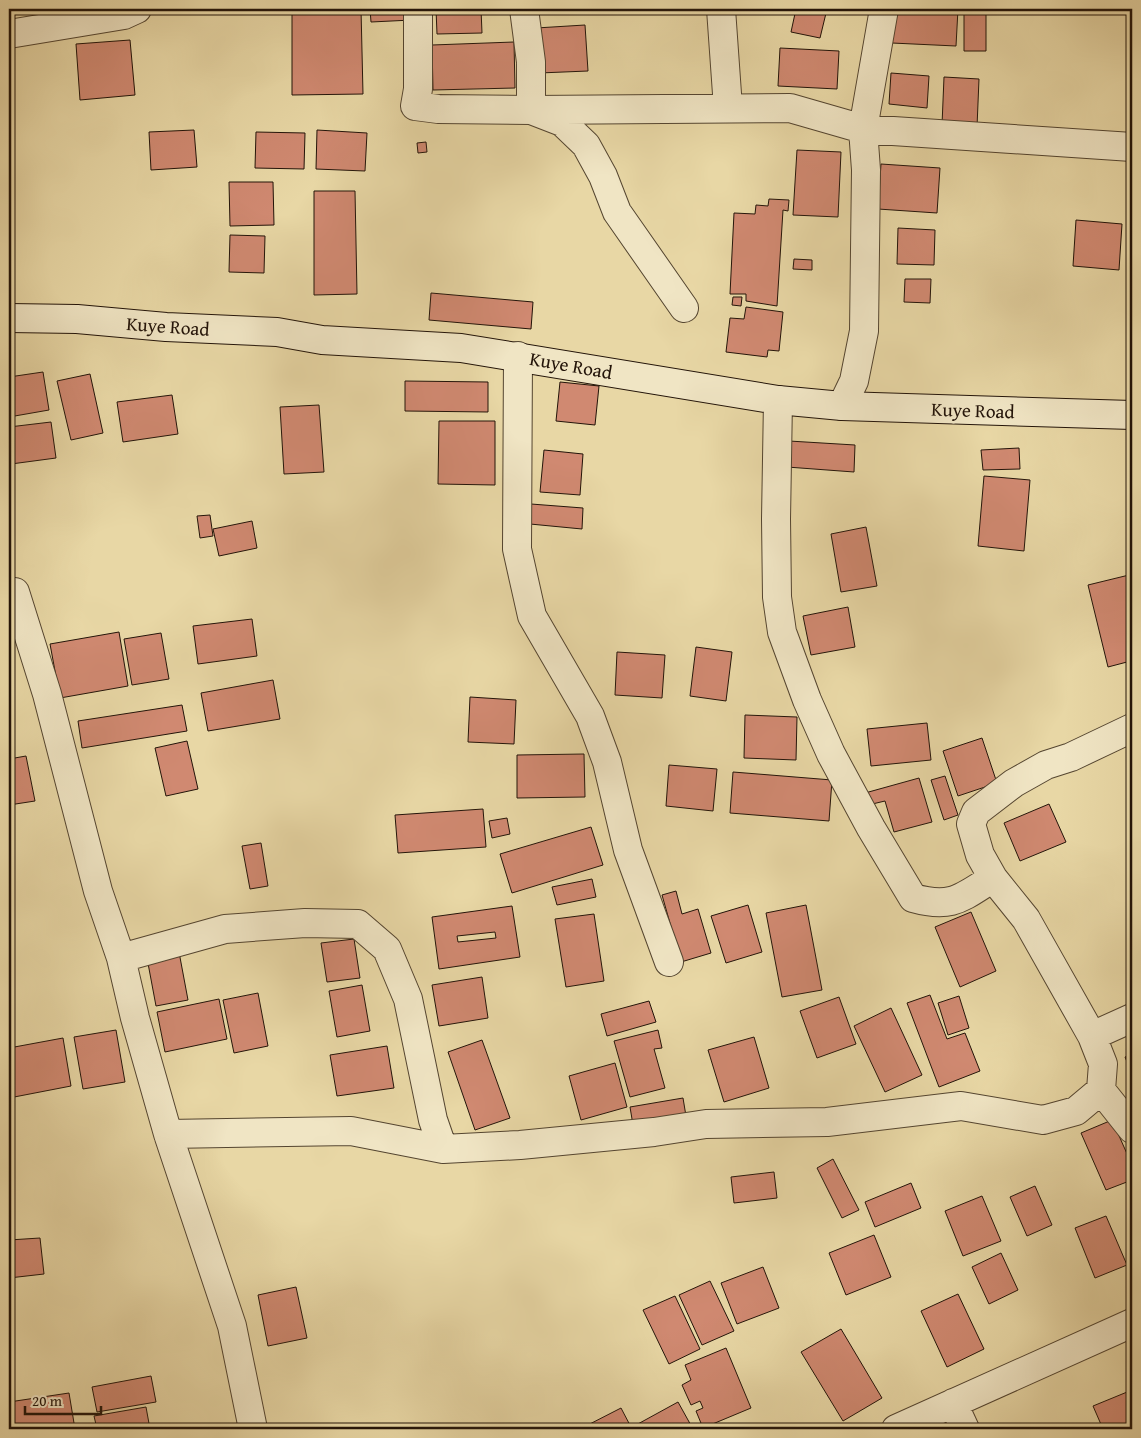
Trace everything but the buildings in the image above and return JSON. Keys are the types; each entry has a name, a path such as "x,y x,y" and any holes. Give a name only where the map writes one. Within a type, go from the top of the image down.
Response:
{"street":[{"path":"418,9 418,89 415,106 438,109 531,110 790,108 863,129 1132,147"},
{"path":"524,9 531,62 531,110"},
{"path":"721,9 728,108"},
{"path":"842,406 854,381 864,331 866,170 863,129 884,9"},
{"path":"9,34 128,11"},
{"path":"531,110 562,122 586,145 603,176 617,212 684,308"},
{"name":"Kuye Road","path":"9,318 77,319 166,327 277,332 322,340 461,348 778,400 842,406 1132,415"},
{"path":"518,356 517,549 532,616 590,716 608,762 628,850 669,962"},
{"path":"778,400 776,519 779,614 782,632 807,700 827,745 851,793 913,898 933,904 957,901 993,878"},
{"path":"11,588 47,694 98,891 121,958 135,1018 168,1134 232,1326 253,1429"},
{"path":"1132,728 1072,757 1046,765 1014,783 976,812 971,824 975,842 993,878 1026,919 1092,1036 1102,1064 1101,1090 1132,1129"},
{"path":"121,958 225,929 305,923 358,924 387,949 408,999 433,1120 443,1149"},
{"path":"1092,1036 1132,1018"},
{"path":"168,1134 351,1131 443,1149 588,1140 706,1124 827,1122 961,1106 1042,1120 1076,1111 1101,1090"},
{"path":"896,1429 1132,1323"},
{"path":"953,1402 965,1429"}]}
